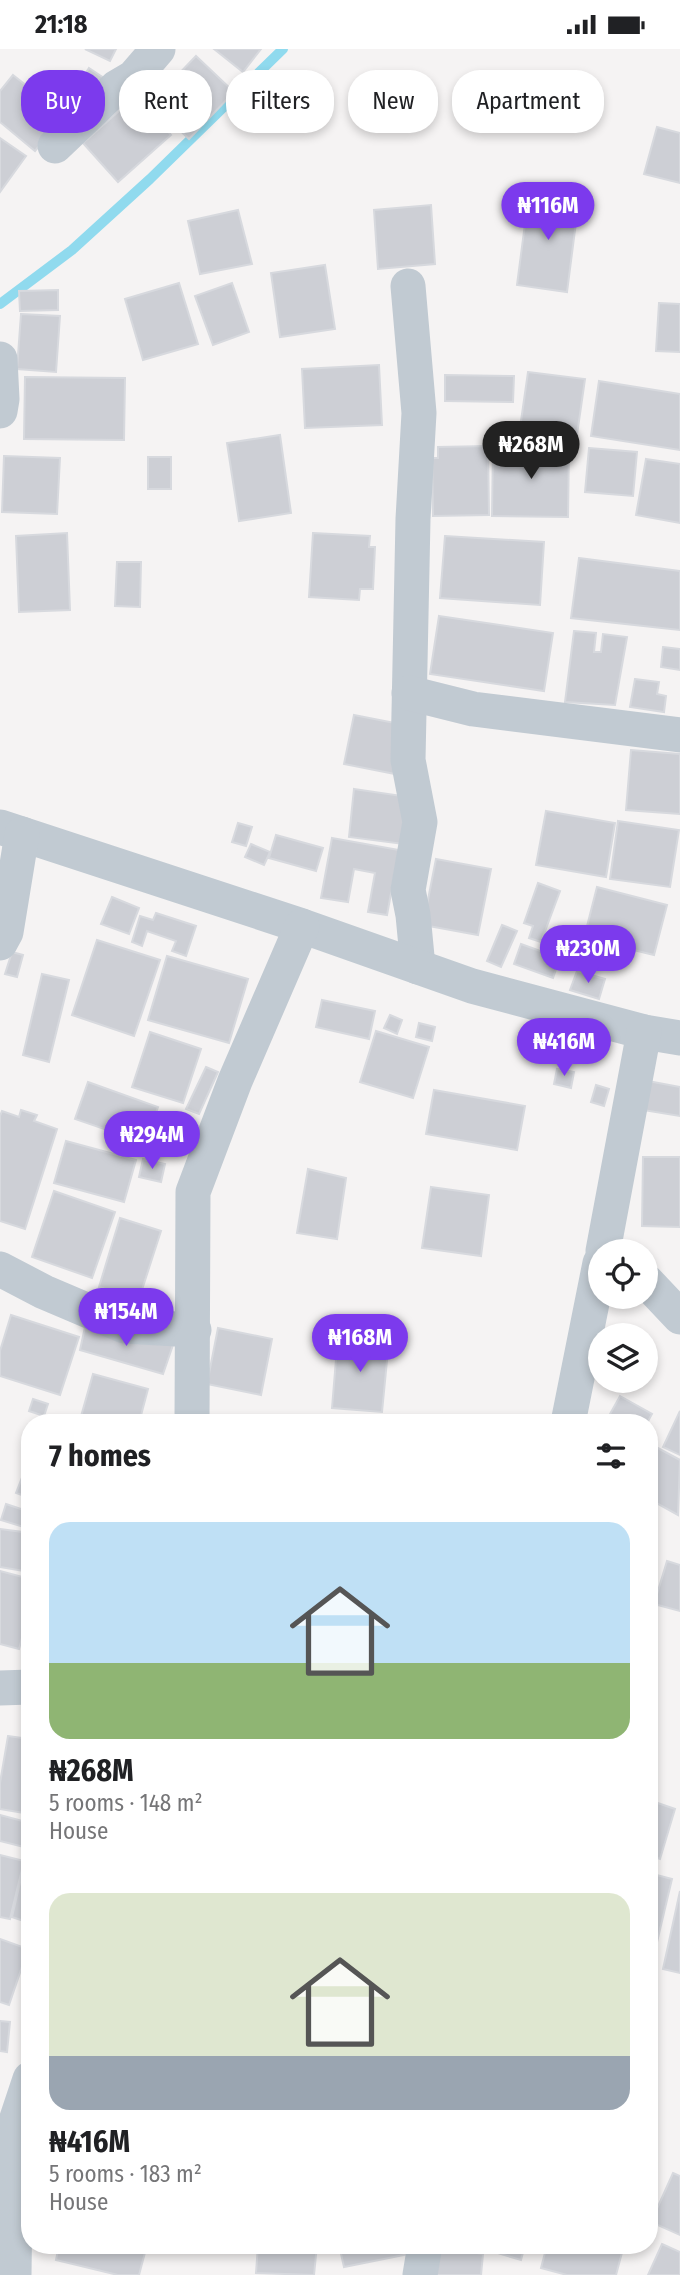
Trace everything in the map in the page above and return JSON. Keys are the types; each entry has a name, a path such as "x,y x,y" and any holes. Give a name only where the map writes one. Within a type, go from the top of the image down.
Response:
{"street":[{"path":"55,146 117,87 134,77 158,49"},
{"path":"408,286 419,413 413,519 408,760 421,822 408,891 418,967"},
{"path":"0,359 0,411"},
{"path":"409,693 473,709 680,735"},
{"path":"0,943 6,932 11,831 302,926 472,986 644,1032 680,1038"},
{"path":"192,1414 193,1192 235,1081 302,926"},
{"path":"608,1239 644,1032"},
{"path":"0,1269 44,1292 124,1326 194,1330"},
{"path":"658,1294 680,1317"},
{"path":"570,1414 593,1309"},
{"path":"0,1688 21,1687"},
{"path":"14,2275 7,2205 16,2121 21,2106"},
{"path":"420,2275 424,2254"}],"building":[{"path":"85,49 116,49 110,61"},
{"path":"214,49 261,49 245,70 240,70"},
{"path":"196,56 211,70 183,70"},
{"path":"212,71 226,84 226,100 212,115"},
{"path":"13,75 21,81 21,133 50,133 35,151 0,122 0,91"},
{"path":"119,111 119,133 171,135 118,182 83,143 94,133 105,133 105,123"},
{"path":"657,127 680,133 680,183 644,174"},
{"path":"183,133 195,133 189,139"},
{"path":"0,138 26,156 0,192"},
{"path":"529,193 579,199 567,292 517,285"},
{"path":"431,205 435,264 378,269 374,210"},
{"path":"238,210 252,264 200,274 188,221"},
{"path":"325,265 335,329 280,337 271,273"},
{"path":"179,283 198,344 143,360 125,299"},
{"path":"232,283 249,332 213,345 195,296"},
{"path":"58,290 58,310 20,311 19,291"},
{"path":"659,303 680,304 680,352 656,351"},
{"path":"21,314 60,316 56,372 17,369"},
{"path":"379,365 382,425 305,428 302,369"},
{"path":"528,372 585,379 577,435 520,428"},
{"path":"445,375 514,376 513,402 445,401"},
{"path":"25,377 125,378 124,440 24,439"},
{"path":"599,381 680,394 680,450 591,436"},
{"path":"280,435 291,513 239,521 227,443"},
{"path":"488,446 489,515 433,516 432,458 438,458 438,447"},
{"path":"493,446 569,446 568,517 492,516"},
{"path":"589,448 637,452 633,496 585,492"},
{"path":"4,456 60,458 57,514 2,512"},
{"path":"148,457 171,457 171,489 148,489"},
{"path":"646,459 680,464 680,523 636,515"},
{"path":"67,533 70,610 19,612 16,536"},
{"path":"313,533 370,536 369,547 375,547 373,589 360,589 359,600 309,597"},
{"path":"445,536 544,542 540,605 440,598"},
{"path":"579,558 680,571 680,630 571,618"},
{"path":"117,562 141,562 140,607 115,606"},
{"path":"439,616 553,633 544,691 430,674"},
{"path":"574,631 596,633 594,652 601,652 603,634 627,637 615,705 565,702"},
{"path":"663,647 680,649 680,670 661,667"},
{"path":"635,679 659,682 657,694 666,696 664,712 630,707"},
{"path":"354,715 405,725 395,774 344,764"},
{"path":"631,750 680,754 680,814 626,810"},
{"path":"354,789 409,797 403,844 349,837"},
{"path":"546,811 615,823 606,877 536,865"},
{"path":"618,821 679,830 670,887 610,879"},
{"path":"238,823 252,827 246,846 232,842"},
{"path":"276,835 323,848 316,871 269,858"},
{"path":"332,838 399,850 387,915 368,912 375,873 354,869 348,902 321,898"},
{"path":"251,844 270,852 264,865 245,857"},
{"path":"436,859 491,869 478,935 423,925"},
{"path":"538,883 560,891 541,942 529,938 533,926 524,923"},
{"path":"597,887 667,905 654,955 584,938"},
{"path":"112,897 139,908 129,934 101,924"},
{"path":"156,913 196,926 186,956 172,951 176,941 147,931 142,946 132,942 140,916 153,920"},
{"path":"502,925 517,931 501,967 487,961"},
{"path":"97,940 160,960 134,1036 72,1015"},
{"path":"521,944 560,958 553,978 514,964"},
{"path":"12,952 23,955 17,977 5,974"},
{"path":"167,956 248,979 229,1043 148,1020"},
{"path":"577,971 605,979 599,999 570,990"},
{"path":"42,974 69,980 49,1062 23,1055"},
{"path":"322,1000 375,1011 369,1039 316,1027"},
{"path":"390,1015 402,1020 397,1034 384,1028"},
{"path":"419,1023 435,1027 432,1041 416,1037"},
{"path":"376,1031 429,1047 413,1098 360,1082"},
{"path":"150,1032 201,1049 183,1103 132,1087"},
{"path":"206,1067 218,1072 199,1114 186,1109"},
{"path":"557,1069 574,1072 571,1088 554,1084"},
{"path":"648,1081 680,1087 680,1116 643,1110"},
{"path":"88,1082 158,1107 145,1143 75,1119"},
{"path":"596,1085 609,1089 604,1106 591,1102"},
{"path":"434,1090 525,1106 517,1150 426,1134"},
{"path":"21,1110 37,1115 34,1121 57,1129 25,1229 0,1221 0,1116 2,1111 19,1117"},
{"path":"66,1141 136,1160 124,1202 54,1183"},
{"path":"643,1157 680,1157 680,1227 642,1226"},
{"path":"143,1159 165,1164 161,1182 139,1177"},
{"path":"308,1169 346,1178 337,1239 297,1233"},
{"path":"431,1187 489,1195 481,1256 422,1248"},
{"path":"54,1191 115,1212 92,1278 32,1257"},
{"path":"120,1218 161,1231 139,1299 99,1287"},
{"path":"11,1315 79,1337 60,1395 0,1376 0,1351"},
{"path":"86,1322 173,1345 163,1374 80,1350"},
{"path":"218,1328 272,1339 261,1395 207,1384"},
{"path":"338,1335 389,1340 382,1412 332,1408"},
{"path":"93,1374 148,1389 141,1414 82,1414"},
{"path":"620,1396 652,1414 610,1414"},
{"path":"33,1399 48,1404 45,1414 29,1411"},
{"path":"680,1411 680,1455 663,1447"},
{"path":"658,1448 680,1460 678,1515 658,1504"},
{"path":"21,1480 21,1495 16,1493"},
{"path":"6,1504 21,1509 21,1526 1,1520"},
{"path":"0,1529 21,1532 21,1570 0,1567"},
{"path":"667,1561 680,1565 680,1611 658,1605 658,1591"},
{"path":"0,1571 21,1577 21,1642 19,1649 0,1644"},
{"path":"8,1736 21,1738 21,1812 0,1809 0,1783"},
{"path":"658,1803 675,1809 660,1859 658,1858"},
{"path":"0,1815 21,1821 21,1846 0,1841"},
{"path":"0,1855 21,1860 21,1873 10,1919 0,1917"},
{"path":"658,1875 672,1879 658,1938"},
{"path":"21,1878 21,1920 12,1917"},
{"path":"680,1891 680,1973 663,1969"},
{"path":"0,1939 21,1946 21,1970 9,2005 0,2002"},
{"path":"0,2021 10,2022 7,2052 0,2051"},
{"path":"673,2173 680,2176 680,2235 658,2225 658,2206"},
{"path":"662,2244 680,2252 680,2275 648,2275"},
{"path":"57,2254 145,2254 139,2275 118,2275 56,2260"},
{"path":"257,2254 316,2254 314,2275 256,2273"},
{"path":"341,2254 409,2254 344,2267"},
{"path":"435,2254 483,2254 481,2275 433,2275"},
{"path":"501,2254 523,2254 521,2260"},
{"path":"545,2254 622,2254 616,2275 567,2275 541,2268"}],"waterway":[{"path":"0,304 72,250 150,179 283,49"}]}
